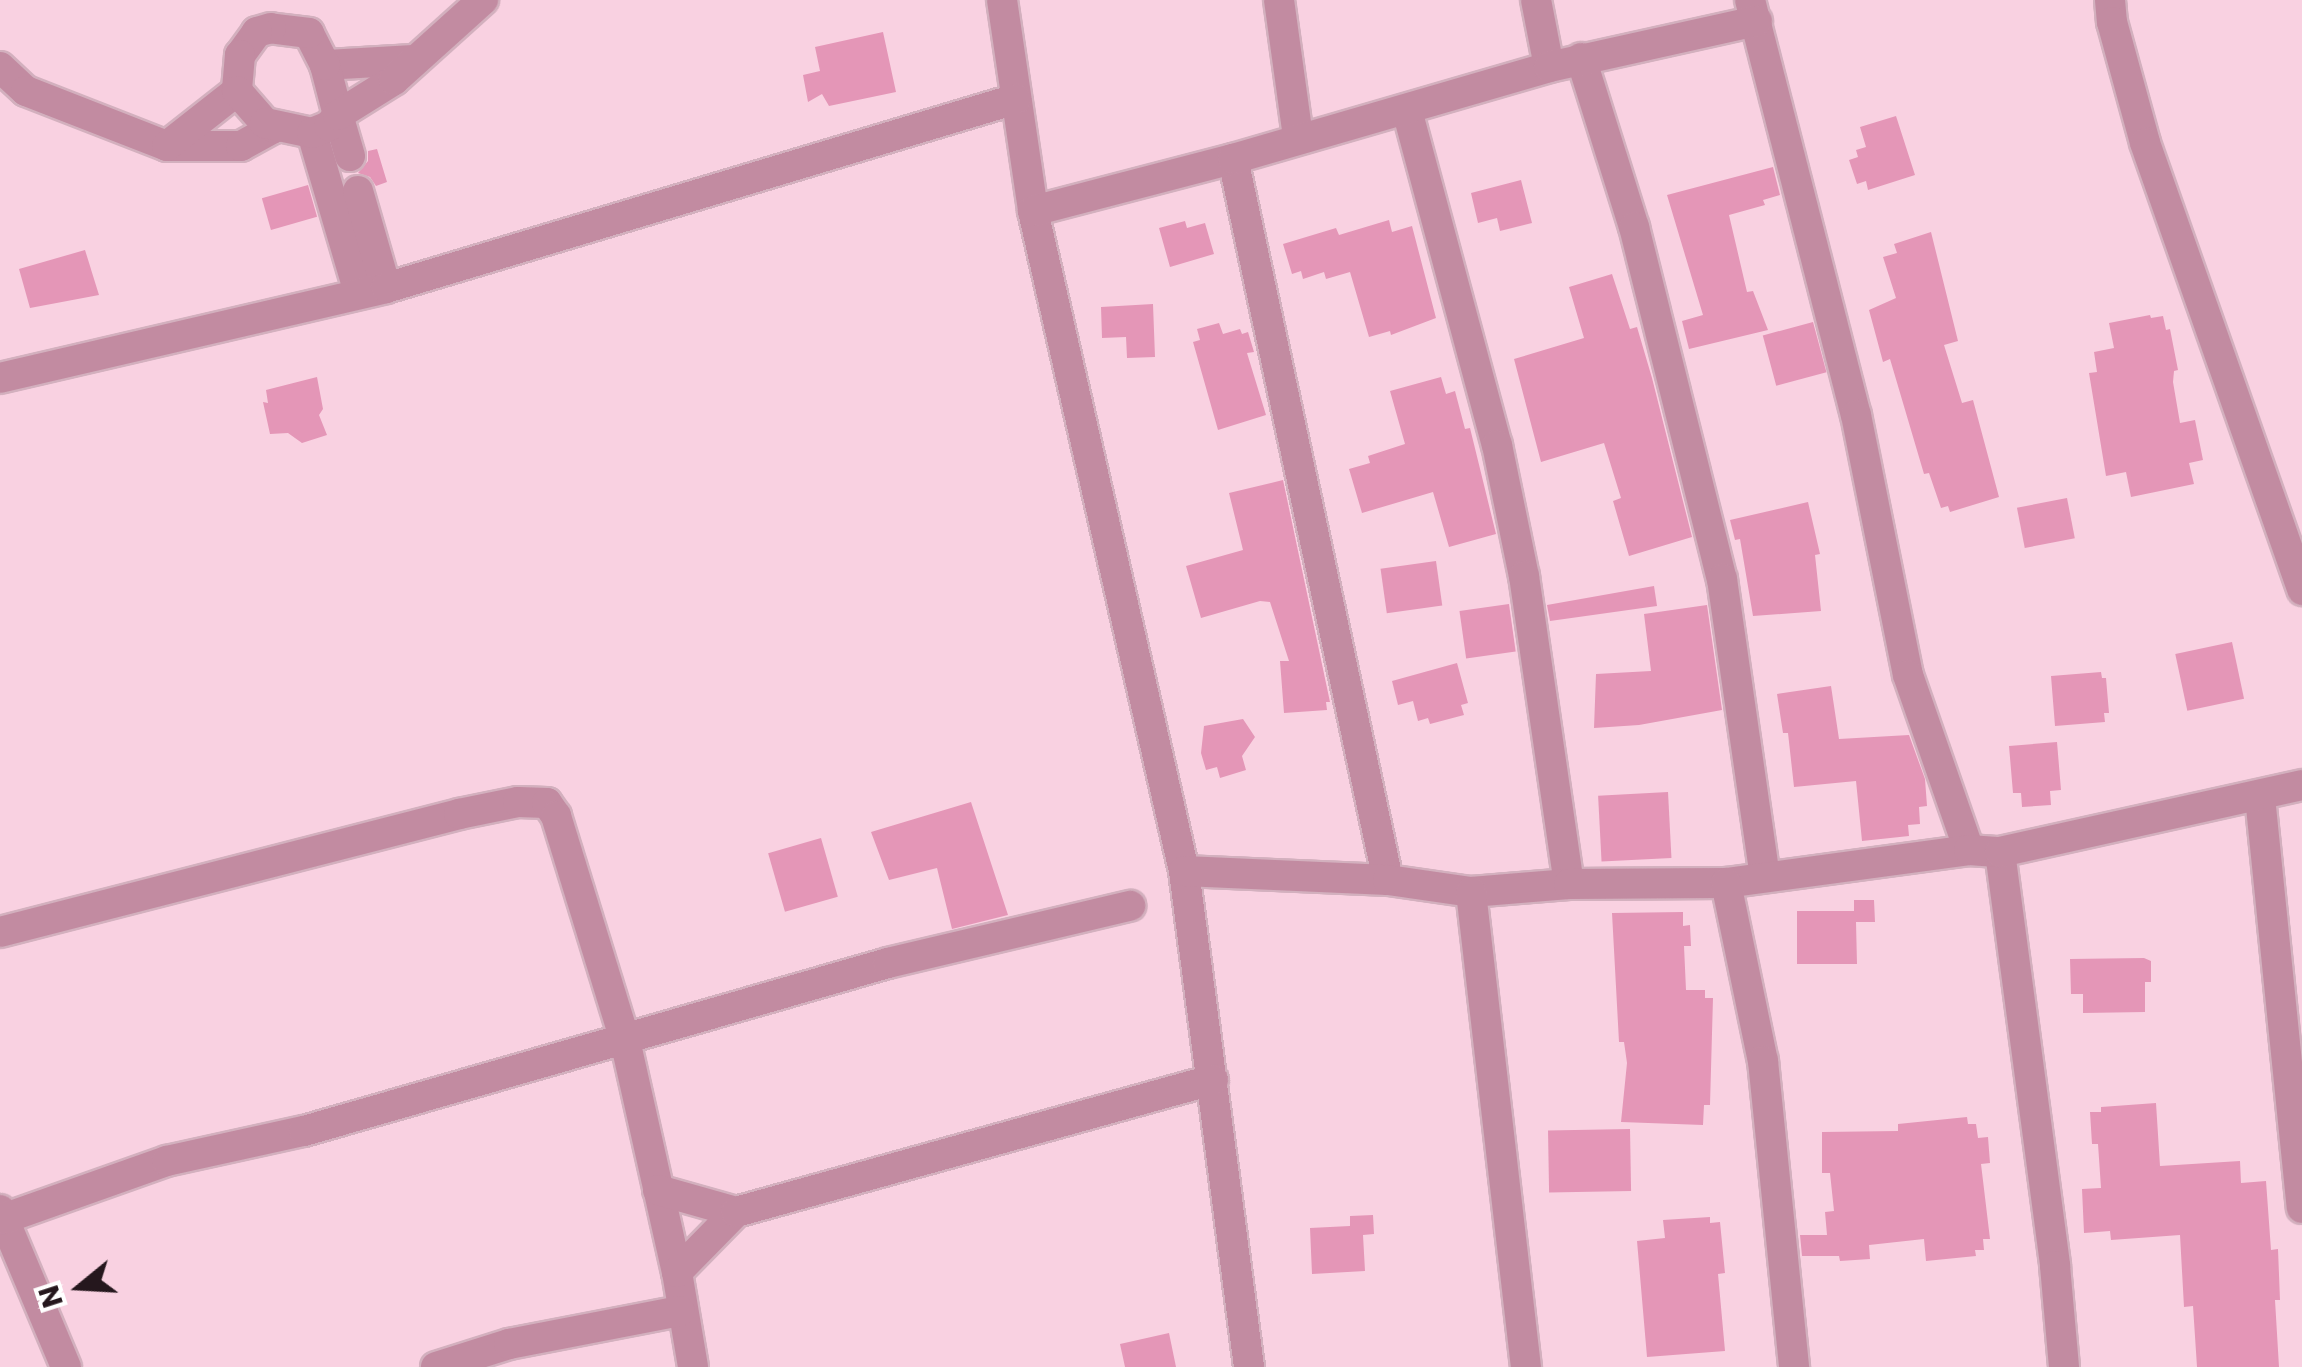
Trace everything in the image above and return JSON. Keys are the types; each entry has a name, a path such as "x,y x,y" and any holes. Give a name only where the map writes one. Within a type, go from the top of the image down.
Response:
{"street":[{"path":"265,124 312,133 394,80 411,60 483,0"},
{"path":"1002,0 1033,211 1184,872 1249,1367"},
{"path":"1280,0 1298,136"},
{"path":"1536,0 1549,66"},
{"path":"2106,7 2146,143 2302,590"},
{"path":"1033,211 1233,159 1298,136 1406,110 1549,66 1753,11 1856,414 1886,543 1908,675 1984,851 2055,1266 2064,1367"},
{"path":"0,67 26,92 167,146 241,146 274,128 265,124 237,91 240,55 272,14 309,33 325,65 350,156"},
{"path":"1581,58 1634,226 1722,579 1765,876"},
{"path":"325,65 411,60"},
{"path":"167,146 237,91"},
{"path":"0,378 373,291 1016,99"},
{"path":"1406,110 1501,464 1524,576 1569,884"},
{"path":"312,133 373,291"},
{"path":"1233,159 1388,880"},
{"path":"358,191 373,291"},
{"path":"1184,872 1388,880 1470,892 1569,884 1726,883 1984,851 2260,797 2302,785"},
{"path":"2260,797 2302,1208"},
{"path":"0,932 459,814 518,802 547,803 556,816 625,1040 677,1272 680,1311 693,1367"},
{"path":"1726,883 1764,1061 1794,1367"},
{"path":"1470,892 1526,1367"},
{"path":"66,1367 2,1215 167,1161 304,1131 888,963 1130,906"},
{"path":"677,1272 736,1212 1213,1080"},
{"path":"658,1190 736,1212"},
{"path":"436,1367 509,1344 680,1311"}],"building":[{"path":"883,32 896,92 829,106 822,94 808,102 803,75 820,71 815,47"},
{"path":"1896,116 1915,175 1868,190 1866,181 1857,184 1849,160 1858,157 1856,150 1866,147 1860,127"},
{"path":"377,149 387,182 376,186 370,177 358,173 368,161 368,151"},
{"path":"1773,167 1780,195 1763,200 1765,205 1729,215 1747,292 1753,291 1768,330 1689,349 1682,321 1703,315 1667,195"},
{"path":"1521,180 1532,223 1500,231 1497,218 1478,223 1471,193"},
{"path":"308,185 317,217 271,230 262,198"},
{"path":"1389,220 1392,232 1412,226 1436,318 1391,335 1390,331 1369,337 1350,272 1326,279 1324,272 1303,279 1301,271 1292,274 1283,244 1336,228 1339,235"},
{"path":"1185,221 1187,228 1205,223 1214,254 1170,267 1159,228"},
{"path":"1931,232 1958,341 1944,345 1962,403 1973,400 1999,497 1950,512 1948,506 1941,508 1929,473 1924,474 1890,359 1883,362 1869,310 1896,298 1883,257 1897,253 1894,244"},
{"path":"85,250 99,295 30,308 19,269"},
{"path":"1612,274 1630,329 1637,327 1692,537 1629,556 1613,501 1621,498 1604,443 1541,462 1514,359 1584,338 1569,287"},
{"path":"1153,304 1155,357 1127,358 1126,337 1102,338 1101,307"},
{"path":"2163,316 2166,330 2170,329 2178,370 2174,371 2173,382 2180,423 2195,420 2203,460 2189,463 2194,484 2131,497 2126,472 2106,476 2089,373 2097,372 2094,352 2114,348 2109,323"},
{"path":"1813,322 1826,372 1776,386 1763,335"},
{"path":"1219,323 1223,334 1240,329 1242,334 1248,332 1254,352 1247,353 1266,415 1218,430 1193,342 1200,340 1197,329"},
{"path":"317,377 323,409 319,415 327,435 302,443 288,433 270,434 263,402 268,403 266,390"},
{"path":"1441,377 1446,394 1455,391 1465,429 1470,428 1496,534 1449,547 1433,492 1362,513 1349,469 1370,463 1368,456 1405,444 1390,391"},
{"path":"1283,480 1330,702 1326,702 1327,710 1284,713 1280,661 1289,661 1270,602 1260,601 1201,618 1186,566 1243,550 1229,493"},
{"path":"2067,498 2075,538 2025,548 2017,508"},
{"path":"1808,502 1820,554 1815,555 1821,611 1753,616 1740,539 1735,540 1730,520"},
{"path":"1436,561 1442,606 1387,613 1381,569"},
{"path":"1654,586 1657,606 1550,621 1547,605"},
{"path":"1509,604 1516,652 1466,658 1459,611"},
{"path":"1707,605 1722,710 1639,725 1594,728 1596,674 1651,671 1644,614"},
{"path":"2232,642 2244,699 2187,711 2175,654"},
{"path":"1457,663 1468,703 1461,705 1464,715 1430,724 1428,718 1418,721 1413,701 1398,705 1392,681"},
{"path":"2101,672 2102,678 2106,678 2109,713 2104,713 2105,722 2055,726 2051,676"},
{"path":"1831,686 1839,739 1909,735 1925,779 1927,806 1919,807 1920,824 1908,825 1909,836 1862,841 1856,781 1794,787 1788,733 1783,733 1777,694"},
{"path":"1243,719 1255,737 1242,756 1246,770 1220,778 1217,767 1206,770 1201,753 1204,726"},
{"path":"2057,742 2061,790 2050,791 2051,805 2022,807 2021,793 2013,793 2009,746"},
{"path":"1668,792 1671,858 1602,862 1598,796"},
{"path":"971,802 1008,915 952,929 937,868 889,880 871,832"},
{"path":"821,838 838,897 785,912 768,853"},
{"path":"1854,900 1874,900 1875,922 1856,922 1857,964 1797,964 1797,911 1854,911"},
{"path":"1683,912 1683,926 1690,925 1691,946 1684,946 1686,990 1705,990 1705,998 1713,998 1710,1105 1704,1105 1703,1125 1621,1122 1627,1063 1624,1042 1619,1042 1612,913"},
{"path":"2070,959 2151,961 2151,982 2145,982 2145,1012 2083,1013 2083,994 2071,994"},
{"path":"2156,1103 2160,1166 2240,1161 2241,1183 2266,1181 2271,1250 2278,1249 2280,1300 2275,1300 2279,1367 2197,1367 2193,1306 2184,1307 2180,1235 2111,1240 2110,1231 2084,1233 2082,1189 2101,1188 2098,1144 2092,1144 2090,1112 2101,1112 2101,1107"},
{"path":"1967,1117 1968,1124 1976,1124 1978,1138 1988,1137 1990,1163 1981,1164 1990,1239 1983,1239 1984,1250 1975,1250 1976,1256 1926,1261 1924,1239 1869,1245 1870,1259 1840,1261 1839,1256 1802,1256 1800,1235 1827,1235 1825,1212 1834,1211 1830,1173 1822,1173 1822,1132 1898,1131 1898,1124"},
{"path":"1630,1129 1631,1191 1549,1192 1548,1130"},
{"path":"1373,1215 1374,1234 1363,1235 1365,1271 1312,1274 1310,1228 1350,1226 1350,1216"},
{"path":"1710,1217 1710,1223 1720,1222 1725,1273 1718,1274 1725,1351 1647,1357 1637,1241 1665,1238 1663,1220"},
{"path":"1169,1333 1176,1367 1125,1367 1120,1344"}]}
